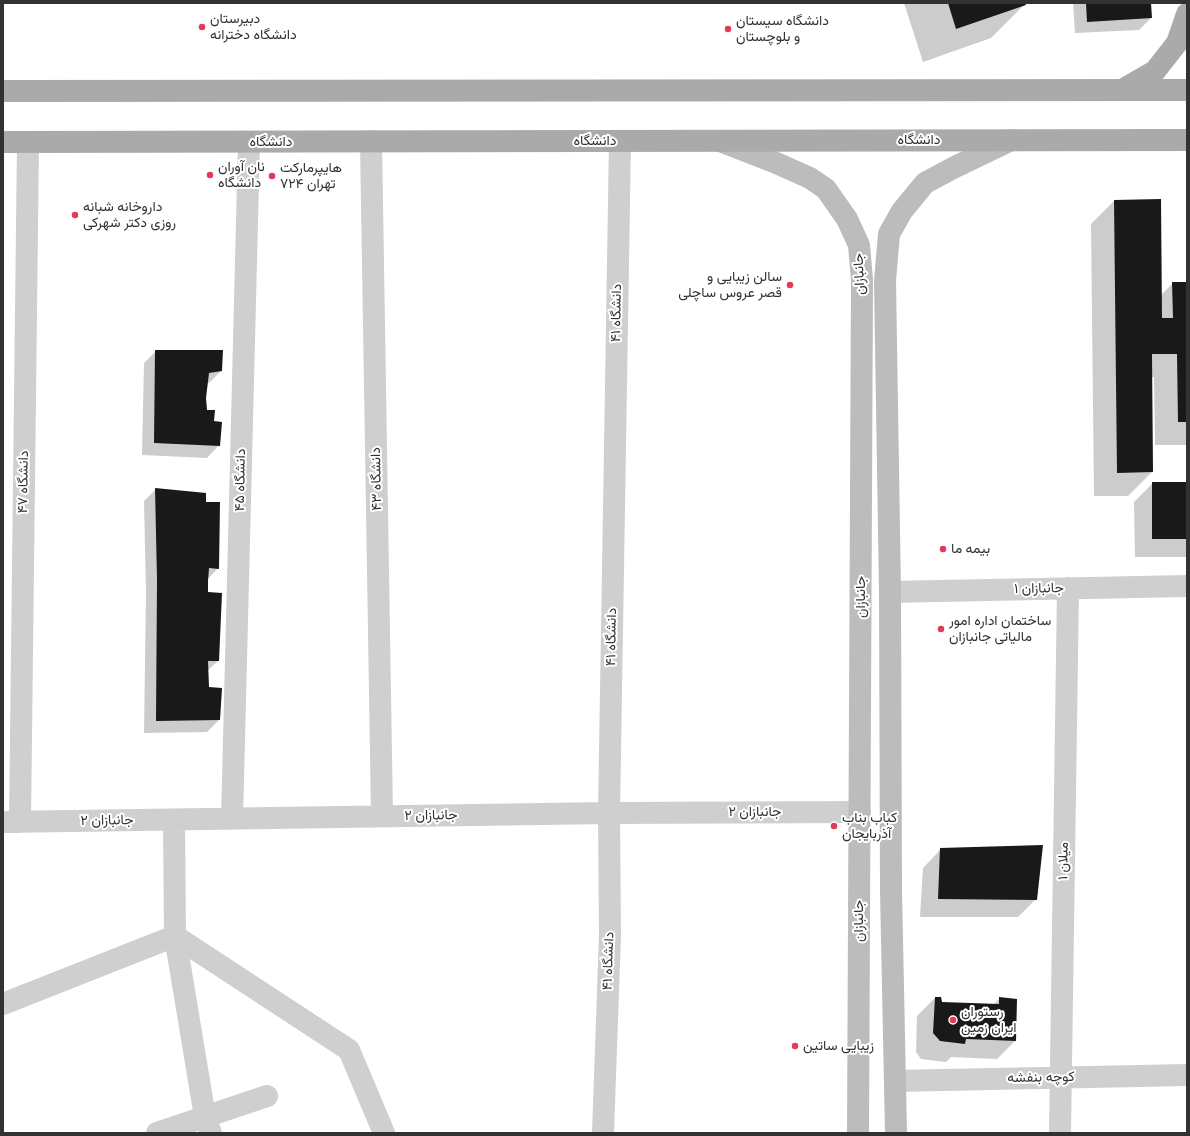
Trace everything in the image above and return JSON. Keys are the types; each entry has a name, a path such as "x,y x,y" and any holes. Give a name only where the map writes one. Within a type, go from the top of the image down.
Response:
{"main road":[{"path":"1120,91 1155,71 1177,43 1186,19"},
{"path":"3,91 1187,90"},
{"name":"جانبازان","path":"896,1133 891,884 890,592 885,281 889,234 902,211 925,183 1012,140"},
{"name":"دانشگاه","path":"3,142 1187,140"},
{"name":"جانبازان","path":"719,141 774,162 810,178 826,188 847,219 859,245 862,280 858,1133"},
{"path":"862,280 885,281"}],"street":[{"name":"دانشگاه ۴۱","path":"603,1133 610,935 609,813 620,141"},
{"name":"دانشگاه ۴۷","path":"11,822 28,142"},
{"name":"دانشگاه ۴۵","path":"232,819 249,142"},
{"name":"دانشگاه ۴۳","path":"372,142 382,816"},
{"name":"جانبازان ۱","path":"890,592 1187,586"},
{"name":"میلان ۱","path":"1060,1133 1068,588"},
{"name":"جانبازان ۲","path":"11,822 609,813 860,812"},
{"path":"174,820 175,936 208,1125"},
{"path":"3,1004 175,936"},
{"path":"175,936 349,1050 384,1133"},
{"name":"کوچه بنفشه","path":"895,1081 1187,1075"},
{"path":"157,1133 208,1125 267,1096"}],"building":[{"path":"948,3 1025,3 1026,5 956,29"},
{"path":"1086,3 1151,3 1152,18 1087,22"},
{"path":"1161,199 1162,318 1173,318 1172,282 1187,282 1187,422 1178,422 1177,354 1152,354 1153,472 1117,473 1114,200"},
{"path":"155,350 223,350 222,371 209,373 206,398 207,410 215,410 214,421 222,422 220,446 154,443"},
{"path":"1152,482 1187,482 1187,539 1152,539"},
{"path":"155,488 206,493 206,502 220,502 219,569 209,568 208,581 208,592 222,593 219,661 208,661 209,687 222,688 220,720 156,721 157,580"},
{"path":"1043,845 1037,900 938,899 940,848"},
{"path":"935,997 941,997 942,1002 999,1004 999,997 1017,999 1016,1041 966,1039 965,1044 940,1041 933,1033"}],"place":[{"name":"دبیرستان دانشگاه دخترانه","path":"202,27"},
{"name":"دانشگاه سیستان و بلوچستان","path":"728,29"},
{"name":"نان آوران دانشگاه","path":"210,175"},
{"name":"هایپرمارکت تهران ۷۲۴","path":"272,176"},
{"name":"داروخانه شبانه روزی دکتر شهرکی","path":"75,215"},
{"name":"سالن زیبایی و قصر عروس ساچلی","path":"790,285"},
{"name":"بیمه ما","path":"943,549"},
{"name":"ساختمان اداره امور مالیاتی جانبازان","path":"941,629"},
{"name":"کباب بناب آذربایجان","path":"834,826"},
{"name":"رستوران ایران زمین","path":"953,1020"},
{"name":"زیبایی ساتین","path":"795,1046"}]}
